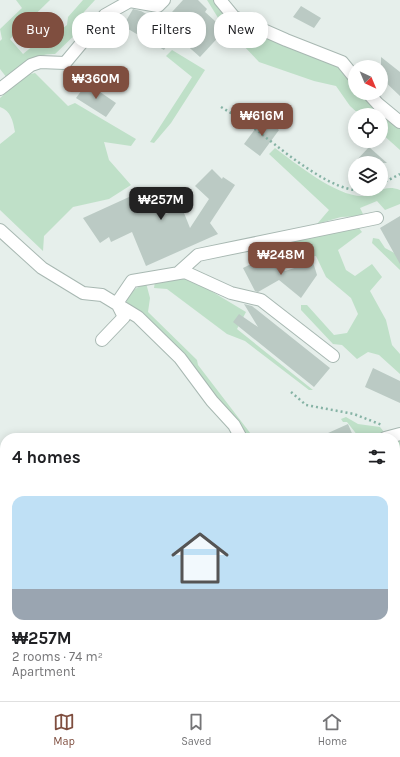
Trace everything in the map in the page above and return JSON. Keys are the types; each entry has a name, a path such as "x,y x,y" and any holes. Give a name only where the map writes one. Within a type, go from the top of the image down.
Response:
{"lane":[{"path":"0,89 31,65 40,62 65,63 105,15 117,8 130,1 158,6 164,0"},
{"path":"220,0 234,17 286,40 342,62 348,69"},
{"path":"374,100 400,122"},
{"path":"178,274 198,255 377,218"},
{"path":"0,230 42,268 83,293 102,295 138,317 180,358 212,401 234,425 238,433"},
{"path":"117,303 132,281 185,272 231,293 261,300 333,356"},
{"path":"102,340 124,317 117,303"}],"path":[{"path":"221,107 248,124 298,162 340,187 348,189"},
{"path":"388,180 400,174"},
{"path":"291,392 306,405 354,414 386,433"}],"green space":[{"path":"16,0 50,0 38,12 18,12 22,8"},
{"path":"83,0 95,0 84,12 72,12"},
{"path":"207,0 214,0 226,12 214,12"},
{"path":"72,12 72,38 64,45 64,27 67,25 68,17"},
{"path":"12,18 12,37 10,39 12,41 12,48 18,48 23,54 30,48 61,48 55,54 48,54 29,61 7,78 0,69 0,41 2,39 0,29"},
{"path":"268,39 339,64 348,75 348,100 370,100 379,108 352,108 336,86 314,81 259,62 246,48 268,48"},
{"path":"172,50 205,70 171,123 154,143 150,142 192,77 166,56"},
{"path":"35,73 68,106 75,103 136,139 131,146 104,142 109,160 131,185 109,199 73,207 44,236 43,251 0,210 0,144 15,132 9,114 0,107 0,98 26,75"},
{"path":"388,117 400,128 400,150 388,139"},
{"path":"275,148 317,178 330,186 348,193 348,196 388,196 388,188 400,190 400,204 385,210 377,201 360,208 364,216 341,217 317,224 329,210 269,154"},
{"path":"358,227 362,232 338,250 346,270 355,276 372,264 382,277 370,291 386,320 392,345 400,354 400,374 379,355 368,352 357,359 342,345 333,344 301,310 301,305 307,305 334,335 347,333 358,314 351,298 326,277 316,256 305,257 296,255 287,251 279,243"},
{"path":"373,238 379,239 385,248 400,256 400,270 372,243"},
{"path":"186,276 246,312 237,329 313,390 309,390 245,341 227,334 167,289 154,288 155,281"},
{"path":"146,283 150,298 148,312 197,360 198,365 250,433 243,433 230,414 164,333 128,304 126,300 135,289"},
{"path":"346,417 358,424 380,427 384,432 356,433 347,422 343,422 341,419"}],"building":[{"path":"183,0 198,0 207,9 205,12 172,12"},
{"path":"301,6 321,18 314,28 293,17"},
{"path":"133,9 143,12 137,12 137,34 129,30 129,16"},
{"path":"206,13 214,20 214,42 200,57 190,48 206,48"},
{"path":"388,63 400,72 400,96 388,85"},
{"path":"87,83 116,103 106,117 76,98"},
{"path":"264,117 279,130 260,156 244,144"},
{"path":"368,148 370,148 379,156 361,156"},
{"path":"212,169 222,179 223,177 235,185 210,223 218,234 146,266 132,232 111,242 109,237 100,243 83,218 140,192 144,201 154,196 163,215 182,208 190,228 209,199 195,186"},
{"path":"400,216 400,264 380,228"},
{"path":"277,255 285,271 313,262 317,275 301,298 279,280 258,292 255,291 243,268 255,262 257,266"},
{"path":"244,304 252,306 330,368 314,387 233,322 239,314 258,327"},
{"path":"373,368 400,381 400,403 365,387"},
{"path":"348,424 352,433 328,433"}]}
